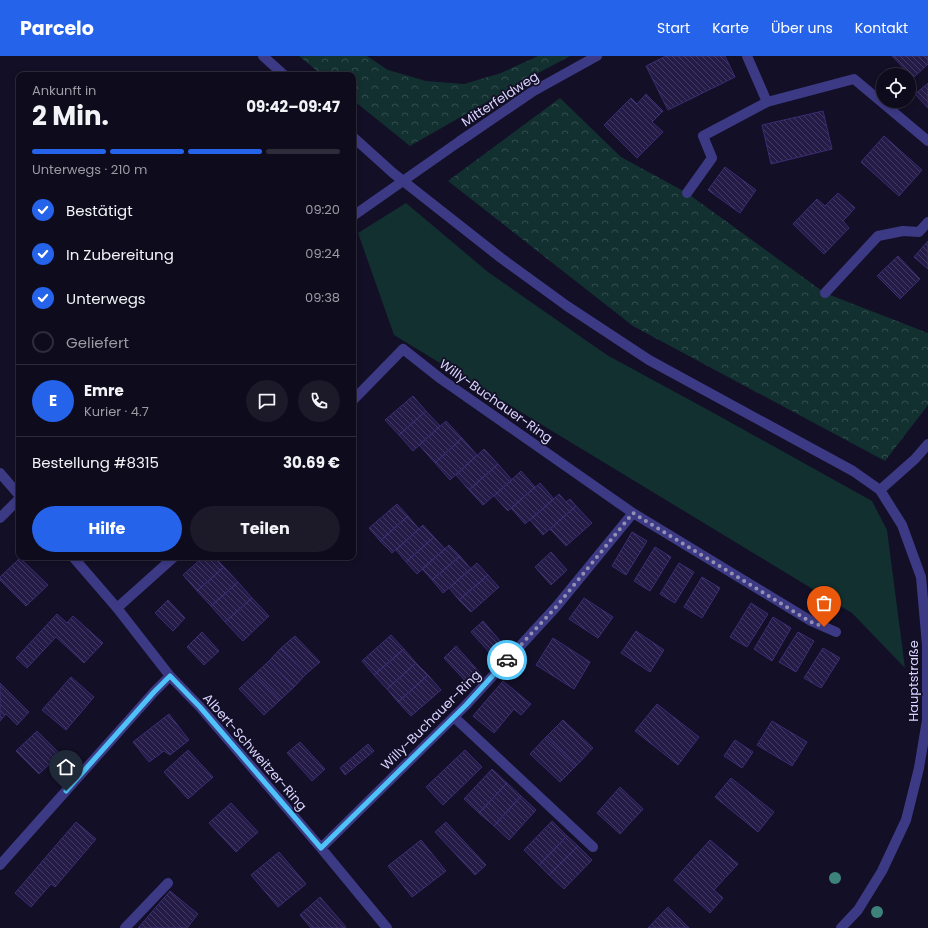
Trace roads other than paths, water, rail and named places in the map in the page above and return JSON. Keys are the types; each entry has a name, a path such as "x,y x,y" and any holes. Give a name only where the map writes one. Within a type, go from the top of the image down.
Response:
{"street":[{"path":"263,56 281,72"},
{"name":"Mitterfeldweg","path":"356,214 532,92 597,56"},
{"path":"746,56 767,102"},
{"path":"687,193 712,158 703,136 767,102 854,79 928,141"},
{"path":"356,140 393,173 495,253 567,306 649,360 853,472 880,490 915,459 928,444"},
{"path":"825,293 878,236 903,231 919,232 928,222"},
{"name":"Willy-Buchauer-Ring","path":"356,397 403,349 441,379 633,513 811,622 836,632"},
{"path":"0,473 16,492"},
{"name":"Hauptstraße","path":"841,928 858,910 882,871 906,820 919,768 927,720 927,645 921,576 902,524 880,490"},
{"path":"0,518 16,502"},
{"name":"Willy-Buchauer-Ring","path":"321,848 454,717 556,607 633,513"},
{"name":"Albert-Schweitzer-Ring","path":"76,560 117,608 170,676 200,707 321,848 387,928"},
{"path":"117,608 171,560"},
{"path":"0,865 170,676"},
{"path":"454,717 593,847"},
{"path":"124,928 168,883"}]}
